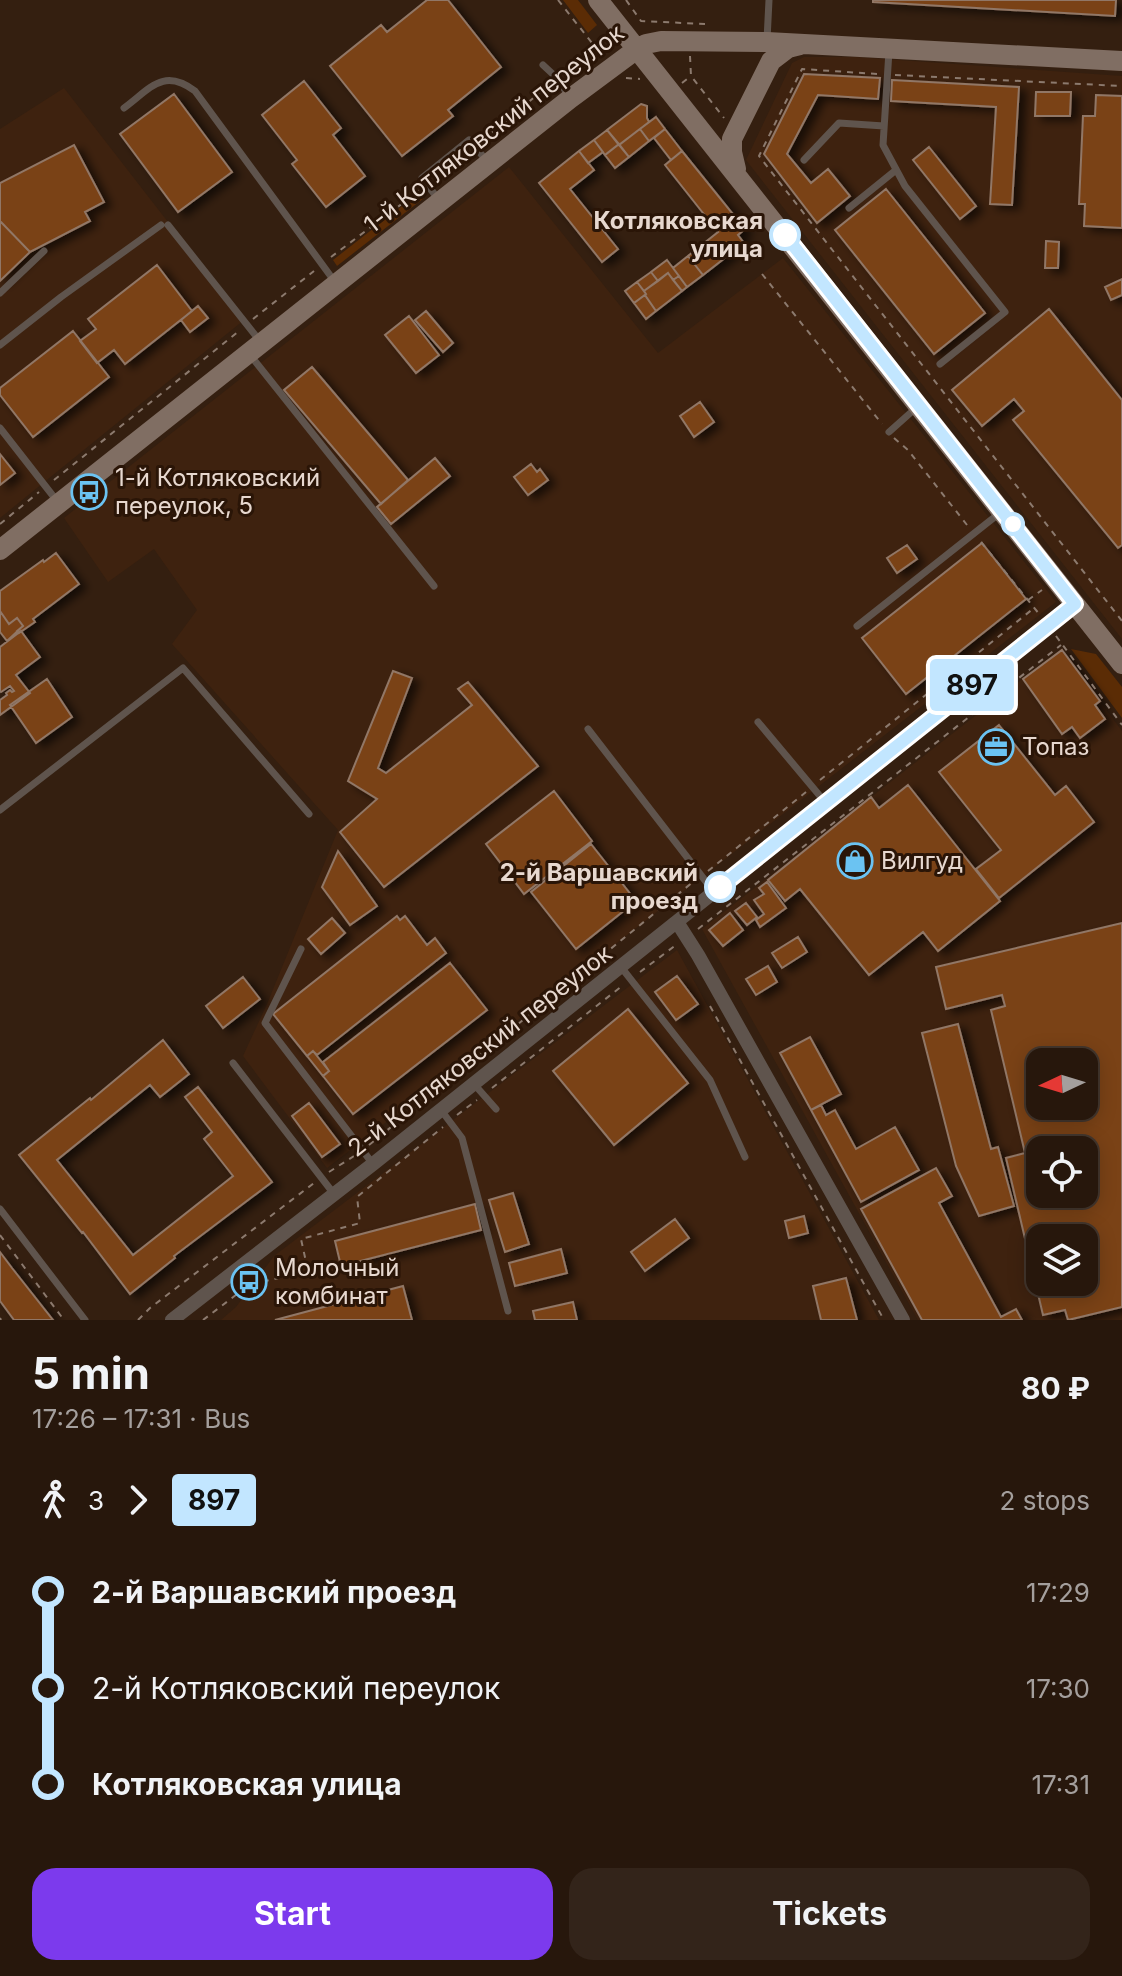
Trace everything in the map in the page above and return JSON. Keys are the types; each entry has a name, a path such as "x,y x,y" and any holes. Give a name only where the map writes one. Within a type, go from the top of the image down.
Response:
{"street":[{"path":"598,0 1122,664"},
{"name":"1-й Котляковский переулок","path":"0,550 571,98 646,44 661,41 767,42 1122,61"},
{"path":"739,176 734,164 732,139 771,61 788,48 812,44"},
{"name":"2-й Котляковский переулок","path":"172,1320 188,1315 334,1194 445,1116 626,973 677,922 1075,604"},
{"path":"677,922 903,1320"}],"lane":[{"path":"767,42 769,0"},
{"path":"889,48 883,145 905,186 1005,312 940,364"},
{"path":"543,65 571,98"},
{"path":"124,108 159,82 169,79 183,82 195,91 336,284"},
{"path":"804,160 839,123 884,126"},
{"path":"440,202 422,178 476,132"},
{"path":"469,140 489,163"},
{"path":"849,208 896,170"},
{"path":"0,345 61,297 165,225 434,586"},
{"path":"0,293 44,251"},
{"path":"889,432 919,406"},
{"path":"0,428 59,503"},
{"path":"857,626 1002,511"},
{"path":"0,810 183,668 309,814"},
{"path":"758,722 825,802"},
{"path":"588,729 714,892"},
{"path":"301,949 265,1023 373,1164"},
{"path":"626,973 710,1080 745,1157"},
{"path":"233,1063 334,1194"},
{"path":"478,1090 496,1109"},
{"path":"445,1116 462,1138 508,1311"},
{"path":"0,1209 85,1320"}],"path":[{"path":"626,0 641,21 689,23"},
{"path":"690,61 691,76 727,123"},
{"path":"1122,86 802,69 759,156 1122,621"},
{"path":"621,80 629,77 642,80"},
{"path":"762,274 1048,625 1122,725"},
{"path":"138,1320 321,1177 362,1151 1034,608"},
{"path":"697,929 1062,644"},
{"path":"203,1320 249,1285 308,1271 301,1239 360,1223 357,1197 445,1116 626,973 677,944 681,953"},
{"path":"709,1003 884,1320"},
{"path":"0,1235 64,1320"}],"shaded area":[{"path":"563,0 578,0 597,25 588,33"},
{"path":"804,57 856,57 1122,76 1122,639 746,160 792,63"},
{"path":"64,88 244,320 0,518 0,129"},
{"path":"509,167 658,353 783,258 1056,602 327,1168 243,1056 338,830 172,644 197,610 154,549 108,582 64,518"},
{"path":"420,192 424,198 337,266 333,260"},
{"path":"1061,649 1122,731 1122,1320 918,1320 702,929"},
{"path":"1071,649 1096,654 1122,687 1122,718"},
{"path":"677,950 879,1320 221,1320 236,1307 274,1256"}],"building":[{"path":"427,0 448,0 501,67 448,110 453,116 402,156 330,66 381,25 387,32"},
{"path":"873,0 1116,0 1115,16"},
{"path":"804,74 880,78 878,99 818,95 787,154 811,183 828,169 850,196 817,223 764,154"},
{"path":"892,80 1019,87 1012,205 990,204 996,107 891,101"},
{"path":"304,81 341,128 333,135 365,176 326,207 292,164 297,160 262,115"},
{"path":"1036,92 1071,92 1070,116 1035,116"},
{"path":"174,94 232,172 178,212 120,134"},
{"path":"1096,95 1122,96 1122,228 1084,226 1085,204 1079,204 1083,116 1095,116"},
{"path":"641,104 647,106 649,122 619,145 607,130"},
{"path":"656,117 665,129 649,141 640,129"},
{"path":"640,129 649,141 629,157 619,145"},
{"path":"665,129 682,151 671,160 654,138"},
{"path":"607,130 619,144 605,155 594,140"},
{"path":"594,140 603,152 588,163 579,151"},
{"path":"619,144 629,157 615,168 605,155"},
{"path":"74,145 104,202 85,212 90,221 30,252 0,221 0,183"},
{"path":"929,147 976,206 960,219 913,160"},
{"path":"579,151 594,170 570,189 618,249 602,262 539,183"},
{"path":"682,151 745,229 738,235 744,243 703,275 688,256 718,232 665,165"},
{"path":"886,189 985,313 934,354 835,230"},
{"path":"0,221 30,252 0,281"},
{"path":"1046,241 1059,242 1058,268 1045,268"},
{"path":"688,256 703,275 687,287 673,268"},
{"path":"667,260 679,276 673,280 668,273 658,281 651,272"},
{"path":"157,265 192,311 125,364 114,350 97,363 80,341 96,329 88,319"},
{"path":"651,272 658,281 644,291 637,282"},
{"path":"668,273 682,291 656,311 644,291"},
{"path":"679,276 687,287 682,291 673,280"},
{"path":"1122,279 1122,295 1111,300 1105,287"},
{"path":"637,282 646,294 634,303 625,291"},
{"path":"645,295 656,311 646,319 634,303"},
{"path":"198,306 208,318 190,332 181,320"},
{"path":"1049,309 1122,400 1122,545 1118,548 1013,420 1024,411 1014,399 982,426 952,390"},
{"path":"426,311 453,343 443,352 415,320"},
{"path":"409,316 439,355 416,373 385,335"},
{"path":"73,331 109,377 33,437 0,395 0,388"},
{"path":"312,367 408,480 381,504 284,390"},
{"path":"700,402 714,422 694,437 680,416"},
{"path":"0,454 15,473 0,485"},
{"path":"435,458 450,476 391,524 377,507"},
{"path":"531,464 537,472 540,469 548,480 528,495 514,477"},
{"path":"982,543 1026,599 906,694 862,638"},
{"path":"907,545 917,559 897,573 887,558"},
{"path":"56,553 79,584 19,633 17,631 23,626 17,618 9,624 0,611 0,591"},
{"path":"0,611 9,624 17,618 23,626 7,641 0,632"},
{"path":"21,631 40,657 16,675 30,693 0,715 0,700 10,690 14,691 10,686 0,691 0,647"},
{"path":"1062,650 1100,701 1095,705 1105,719 1080,738 1072,727 1062,734 1023,679"},
{"path":"393,671 412,678 378,768 386,773 472,705 458,689 468,682 538,766 384,887 340,832 377,799 348,781"},
{"path":"47,679 72,717 36,743 10,705"},
{"path":"999,725 1055,795 1066,786 1094,822 999,898 976,869 1001,850 939,772"},
{"path":"908,785 1000,901 938,951 923,932 869,975 800,889 785,901 768,880 871,797 879,808"},
{"path":"554,791 592,841 524,894 486,844"},
{"path":"591,844 636,901 576,949 531,892"},
{"path":"338,851 377,906 350,925 322,887"},
{"path":"767,882 786,908 760,927 756,920 764,914 754,900 764,894 759,888"},
{"path":"746,903 757,917 747,925 735,911"},
{"path":"730,913 743,930 723,946 709,930"},
{"path":"397,916 400,920 405,916 427,945 435,938 446,953 317,1055 313,1051 307,1056 273,1014"},
{"path":"332,918 345,933 321,954 308,939"},
{"path":"1122,923 1122,1307 1068,1320 1065,1310 1043,1315 1039,1296 1098,1296 1098,1224 1026,1224 1026,1243 1006,1158 1025,1153 991,1010 1005,1006 1002,995 946,1009 936,967"},
{"path":"798,937 807,952 782,968 772,953"},
{"path":"450,963 487,1010 353,1114 323,1076 329,1071 323,1062"},
{"path":"768,966 777,982 756,995 746,979"},
{"path":"677,976 698,1004 676,1020 655,992"},
{"path":"243,977 260,999 223,1028 206,1006"},
{"path":"628,1009 688,1083 614,1145 553,1071"},
{"path":"958,1024 991,1149 998,1147 1014,1206 979,1216 956,1166 922,1033"},
{"path":"810,1037 841,1094 811,1110 780,1053"},
{"path":"163,1040 189,1074 160,1097 150,1085 57,1160 133,1255 233,1176 204,1139 212,1132 185,1097 198,1087 272,1182 174,1256 130,1294 19,1155"},
{"path":"313,1051 329,1071 323,1076 307,1056"},
{"path":"309,1103 340,1144 322,1157 292,1116"},
{"path":"821,1105 826,1115 835,1110 856,1149 895,1127 919,1170 861,1202 811,1110"},
{"path":"936,1168 952,1196 939,1203 1001,1317 1016,1309 1022,1320 922,1320 861,1209"},
{"path":"513,1193 529,1244 505,1252 489,1200"},
{"path":"475,1204 481,1230 341,1266 335,1241"},
{"path":"804,1216 808,1233 789,1238 785,1221"},
{"path":"675,1219 689,1238 645,1271 631,1252"},
{"path":"561,1249 567,1273 515,1286 509,1263"},
{"path":"0,1252 53,1320 14,1320 0,1301"},
{"path":"846,1278 857,1320 821,1320 813,1286"},
{"path":"403,1286 412,1320 275,1320"},
{"path":"573,1302 577,1320 535,1320 533,1311"}],"bus line":[{"name":"897","path":"720,887 1075,604 785,235"}],"place":[{"name":"Котляковская улица","path":"785,235"},
{"name":"1-й Котляковский переулок, 5","path":"89,492"},
{"name":"Топаз","path":"996,747"},
{"name":"Вилгуд","path":"855,861"},
{"name":"2-й Варшавский проезд","path":"720,887"},
{"name":"Молочный комбинат","path":"249,1282"}]}
